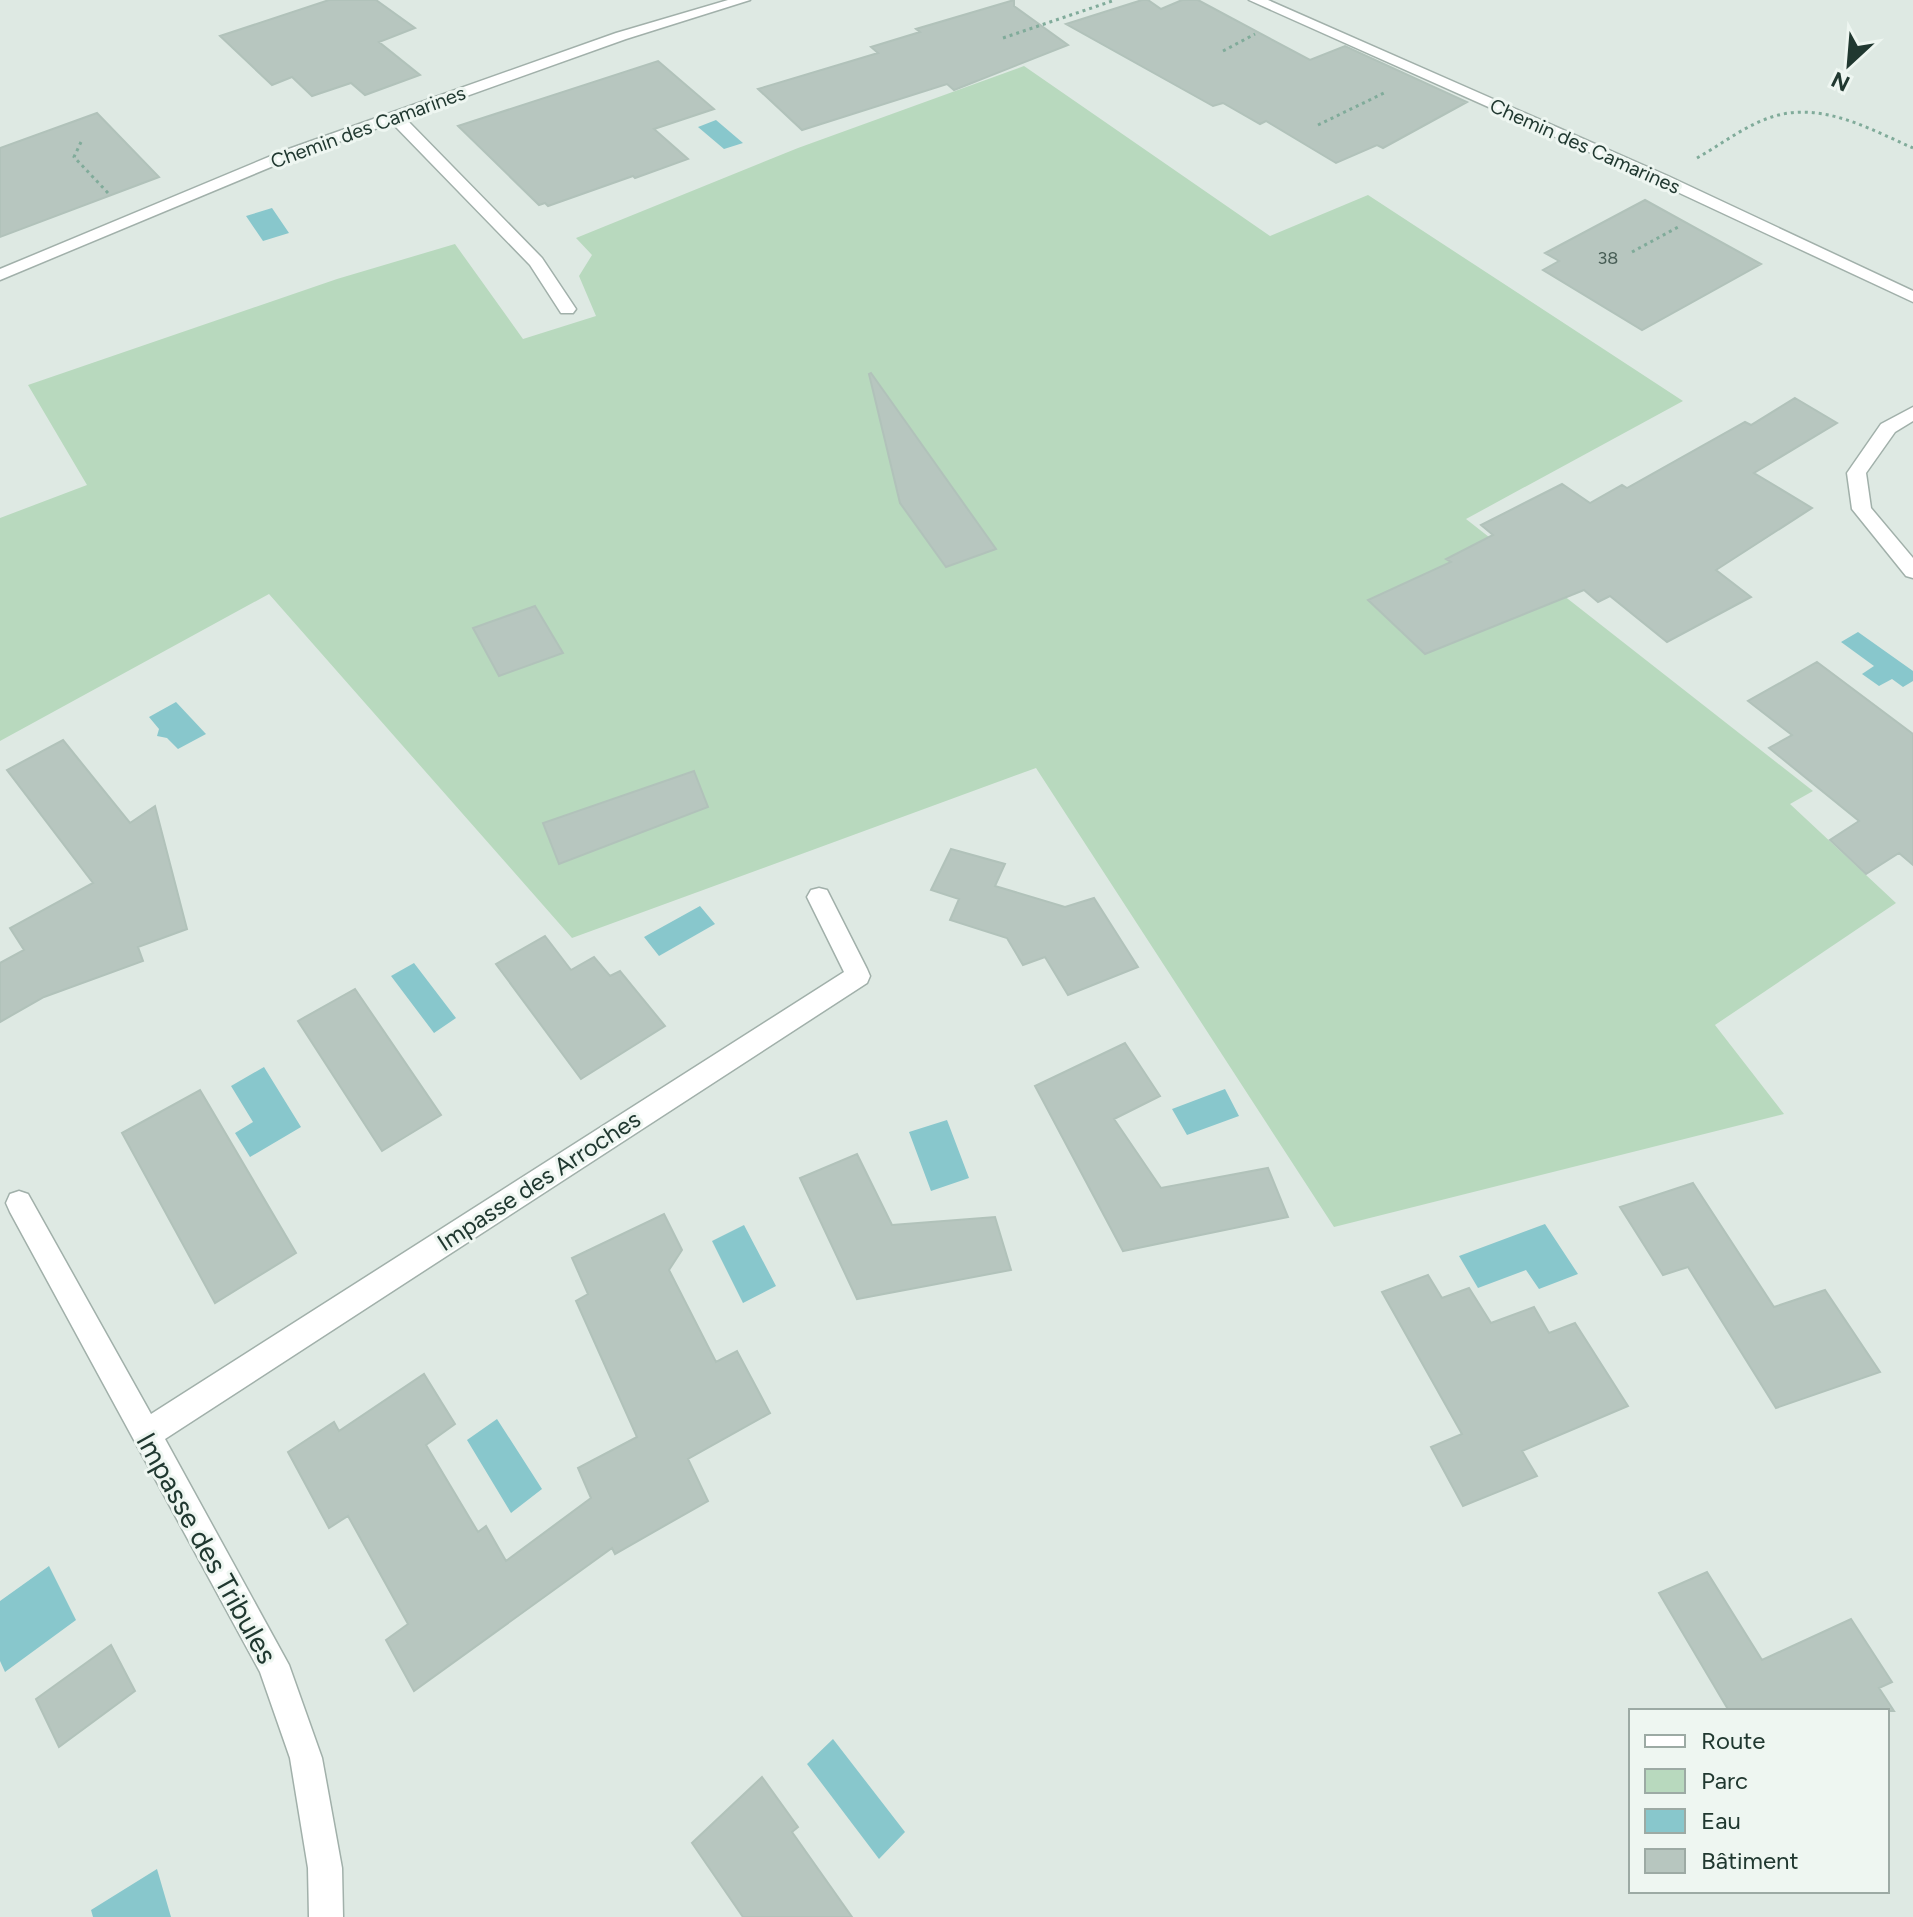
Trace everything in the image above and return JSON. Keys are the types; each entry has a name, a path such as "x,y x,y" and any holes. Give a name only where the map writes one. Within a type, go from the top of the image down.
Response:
{"street":[{"name":"Chemin des Camarines","path":"0,275 289,154 621,36 743,0"},
{"name":"Chemin des Camarines","path":"1256,0 1662,179 1913,297"},
{"path":"394,116 536,262 567,309"},
{"path":"1913,413 1888,428 1856,473 1862,509 1913,571"},
{"name":"Impasse des Arroches","path":"145,1435 858,976 819,897"},
{"name":"Impasse des Tribules","path":"19,1203 273,1665 306,1758 325,1868 326,1917"}],"path":[{"path":"1003,38 1115,0"},
{"path":"1318,125 1422,74"},
{"path":"1662,179 1775,116 1806,112 1834,115 1913,148"},
{"path":"81,142 74,157 133,220"}],"green space":[{"path":"1024,66 1270,236 1368,195 1683,401 1466,519 1813,791 1790,804 1896,903 1715,1025 1784,1114 1334,1227 1036,768 572,938 269,594 0,741 0,518 87,485 28,385 337,279 455,244 523,339 596,316 579,276 592,255 576,238 798,148"}],"water":[{"path":"716,120 743,143 724,149 698,127"},
{"path":"272,208 289,233 263,241 246,216"},
{"path":"1858,632 1913,671 1913,681 1903,687 1892,679 1879,686 1862,674 1874,666 1841,642"},
{"path":"176,702 206,734 178,749 167,738 157,736 159,729 149,717"},
{"path":"700,906 715,924 659,956 644,937"},
{"path":"414,963 456,1018 434,1033 391,976"},
{"path":"264,1067 301,1127 250,1157 235,1133 253,1122 231,1086"},
{"path":"1225,1089 1239,1116 1187,1135 1172,1109"},
{"path":"947,1120 969,1178 931,1191 909,1132"},
{"path":"1545,1224 1578,1274 1539,1289 1526,1270 1478,1288 1459,1256"},
{"path":"744,1225 776,1286 743,1303 712,1241"},
{"path":"497,1419 542,1489 511,1513 467,1440"},
{"path":"49,1566 76,1620 5,1672 0,1661 0,1601"},
{"path":"833,1739 905,1832 879,1859 807,1764"},
{"path":"157,1869 171,1917 93,1917 91,1910"}],"building":[{"path":"329,0 376,0 415,28 379,42 420,75 365,95 351,83 312,96 292,77 272,85 220,36"},
{"path":"1014,0 1014,6 1068,45 954,90 947,84 802,130 758,89 878,53 871,47 920,32 916,29"},
{"path":"1148,0 1161,9 1182,0 1198,0 1310,60 1345,46 1467,102 1383,148 1377,145 1336,163 1266,121 1260,124 1223,103 1213,106 1066,24"},
{"path":"658,61 714,109 654,129 688,159 635,178 633,176 548,206 545,203 539,205 458,126"},
{"path":"97,113 159,177 0,237 0,148"},
{"path":"1645,200 1761,264 1642,330 1543,270 1559,261 1545,253"},
{"path":"871,373 996,549 946,567 900,503"},
{"path":"1795,398 1837,423 1754,473 1812,508 1716,570 1751,597 1667,642 1610,596 1598,602 1584,590 1425,654 1368,600 1451,562 1446,559 1493,535 1481,525 1562,484 1590,503 1622,485 1627,488 1745,422 1751,425"},
{"path":"535,606 563,653 499,676 473,628"},
{"path":"1817,662 1913,734 1913,865 1899,853 1866,874 1830,840 1859,821 1769,748 1792,735 1748,701"},
{"path":"63,740 130,823 155,806 187,929 138,947 143,961 44,997 0,1022 0,963 24,950 10,928 93,883 7,770"},
{"path":"694,771 708,807 559,864 543,823"},
{"path":"951,849 1005,864 995,886 1065,907 1094,898 1138,967 1068,995 1045,957 1023,965 1007,938 950,920 959,899 931,890"},
{"path":"545,936 571,970 594,957 610,976 620,971 665,1026 581,1079 496,964"},
{"path":"355,989 441,1115 382,1151 298,1021"},
{"path":"1125,1043 1160,1096 1114,1119 1161,1188 1268,1168 1288,1217 1123,1251 1035,1086"},
{"path":"200,1090 296,1253 215,1303 122,1133"},
{"path":"857,1154 892,1225 995,1217 1011,1270 857,1299 800,1178"},
{"path":"1693,1183 1774,1307 1825,1290 1880,1372 1776,1408 1688,1267 1663,1275 1620,1207"},
{"path":"664,1214 682,1250 669,1270 716,1362 737,1351 770,1413 688,1459 708,1501 615,1554 612,1548 414,1691 386,1640 408,1624 348,1516 329,1528 288,1452 334,1422 339,1431 424,1374 455,1424 426,1445 478,1532 486,1526 506,1561 591,1498 578,1468 637,1437 576,1301 588,1294 572,1258"},
{"path":"1428,1275 1442,1298 1469,1288 1491,1323 1534,1307 1549,1333 1575,1323 1628,1406 1522,1451 1537,1476 1463,1506 1431,1447 1462,1434 1382,1292"},
{"path":"1707,1572 1762,1660 1851,1619 1892,1682 1879,1688 1894,1711 1728,1709 1659,1593"},
{"path":"111,1645 135,1691 59,1747 36,1699"},
{"path":"762,1777 798,1827 792,1832 852,1917 743,1917 692,1843"}]}
